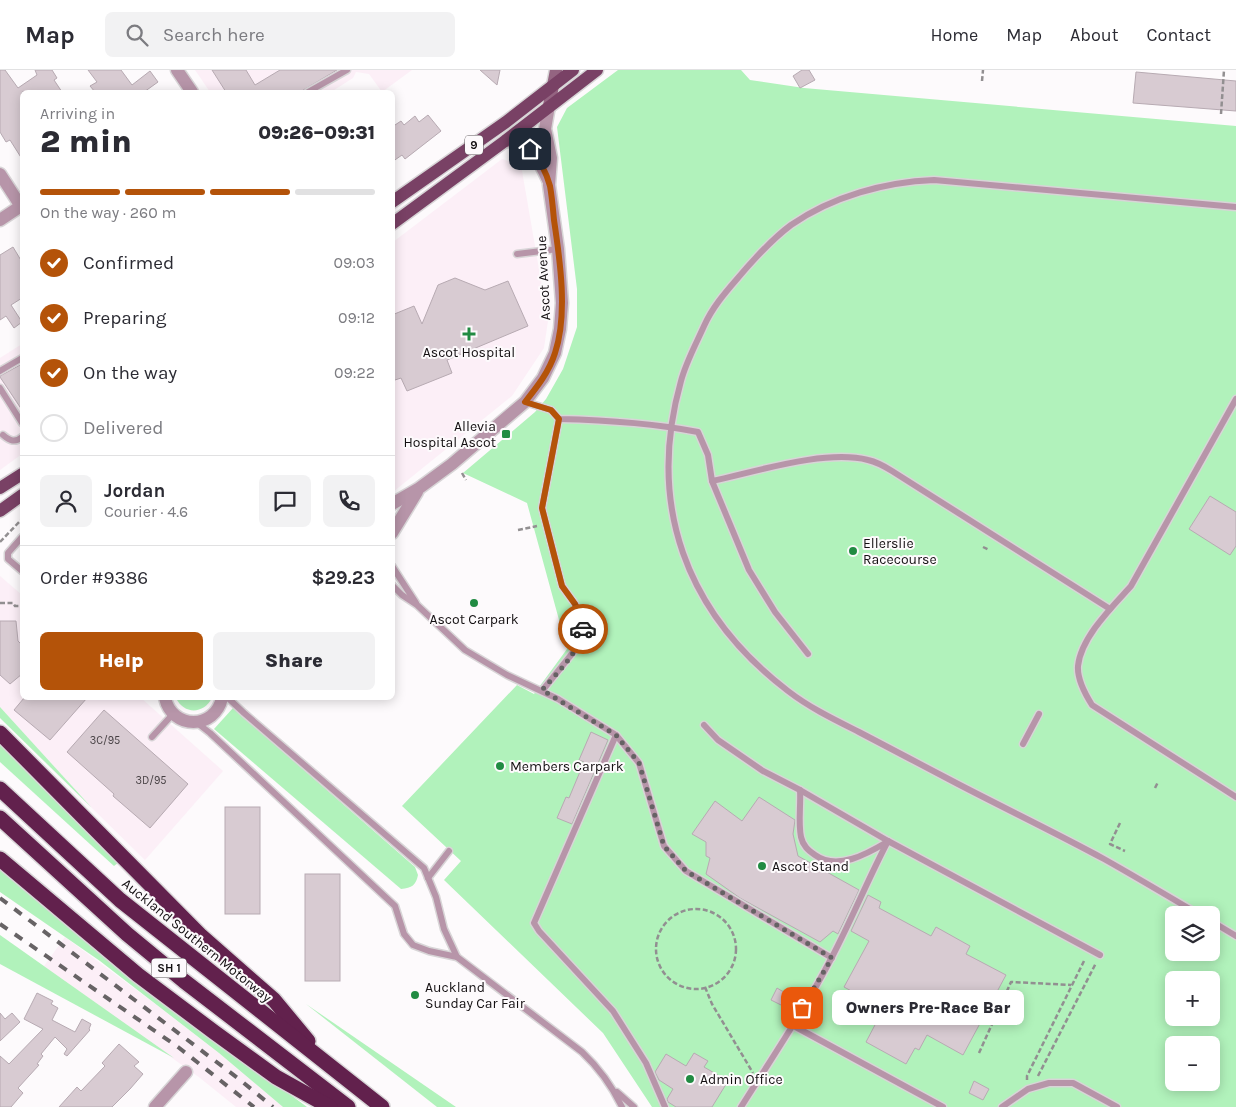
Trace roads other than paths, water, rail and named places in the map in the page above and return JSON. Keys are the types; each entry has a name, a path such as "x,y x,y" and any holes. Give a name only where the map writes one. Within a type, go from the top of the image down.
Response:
{"highway":[{"path":"0,733 201,936 274,1000 328,1065"},
{"name":"Auckland Southern Motorway","path":"0,789 120,900 382,1107"},
{"name":"SH 1","path":"0,818 127,934 184,981 348,1107"},
{"path":"0,860 138,976 276,1077 330,1107"}],"main road":[{"name":"Ascot Avenue","path":"549,106 556,70"},
{"name":"9","path":"395,200 498,128 573,70"},
{"name":"9","path":"395,222 597,70"},
{"path":"0,488 20,475"},
{"path":"0,511 20,496"}],"street":[{"path":"177,70 191,90"},
{"name":"Ascot Avenue","path":"395,502 418,489 452,464 525,402 544,378 556,353 562,303 558,249 549,185 551,158 545,129 549,106"},
{"name":"Ascot Avenue","path":"505,141 512,141 532,150 549,185"},
{"path":"0,174 20,204"},
{"path":"0,220 20,208"},
{"name":"Ascot Avenue","path":"395,528 418,489"},
{"path":"165,700 173,714 179,719 187,722 196,722 212,715 221,700"},
{"path":"155,1107 186,1072"}],"lane":[{"path":"312,90 347,70"},
{"path":"1185,906 1102,858 826,715 789,692 755,662 716,617 689,569 678,542 670,493 669,447 671,427 682,377 710,312 754,259 791,226 826,206 879,186 906,181 934,180 1236,207"},
{"path":"517,254 558,249"},
{"path":"0,371 20,359"},
{"path":"0,388 20,420"},
{"path":"1236,398 1224,423 1206,450 1131,586 1092,633 1080,656 1078,667 1079,680 1092,706 1236,797"},
{"path":"525,402 551,410 559,419 603,420 671,427 698,432 708,455 712,481 749,570 775,612 808,654"},
{"path":"542,690 575,650 583,630 581,618 575,604 562,586 542,508 559,419"},
{"path":"3,435 12,441 20,438"},
{"path":"712,481 815,459 840,456 868,460 892,471 1110,609"},
{"path":"20,539 8,553 8,559 20,569"},
{"path":"395,571 417,605"},
{"path":"395,588 417,605 465,650 501,672 542,690 616,735 639,763 664,846 686,871 832,958"},
{"path":"230,700 424,868 436,898 444,929 457,957"},
{"path":"152,737 173,714"},
{"path":"1023,744 1039,714"},
{"path":"196,722 395,906 404,934 413,945 429,951 457,957 582,1052 596,1065 614,1090 622,1107"},
{"path":"704,725 718,740 756,766 888,841 1100,955"},
{"path":"616,735 534,923 539,931 612,1011 646,1063 665,1107"},
{"path":"800,790 801,837 806,849 819,858 838,862 864,855 888,841"},
{"path":"741,1107 832,958 888,841"},
{"path":"428,878 449,851"},
{"path":"1220,927 1236,936"},
{"path":"792,1025 943,1107"},
{"path":"1002,1107 1030,1088 1049,1083 1072,1083 1117,1107"},
{"path":"614,1090 634,1107"}],"railway":[{"path":"0,898 239,1079 273,1107"},
{"path":"0,924 178,1047 254,1107"}],"place":[{"name":"Ascot Hospital","path":"469,334"},
{"name":"Allevia Hospital Ascot","path":"506,434"},
{"name":"Ellerslie Racecourse","path":"853,551"},
{"name":"Ascot Carpark","path":"474,603"},
{"name":"Members Carpark","path":"500,766"},
{"name":"Ascot Stand","path":"762,866"},
{"name":"Auckland Sunday Car Fair","path":"415,995"},
{"name":"Owners Pre-Race Bar","path":"802,1008"},
{"name":"Admin Office","path":"690,1079"}]}
